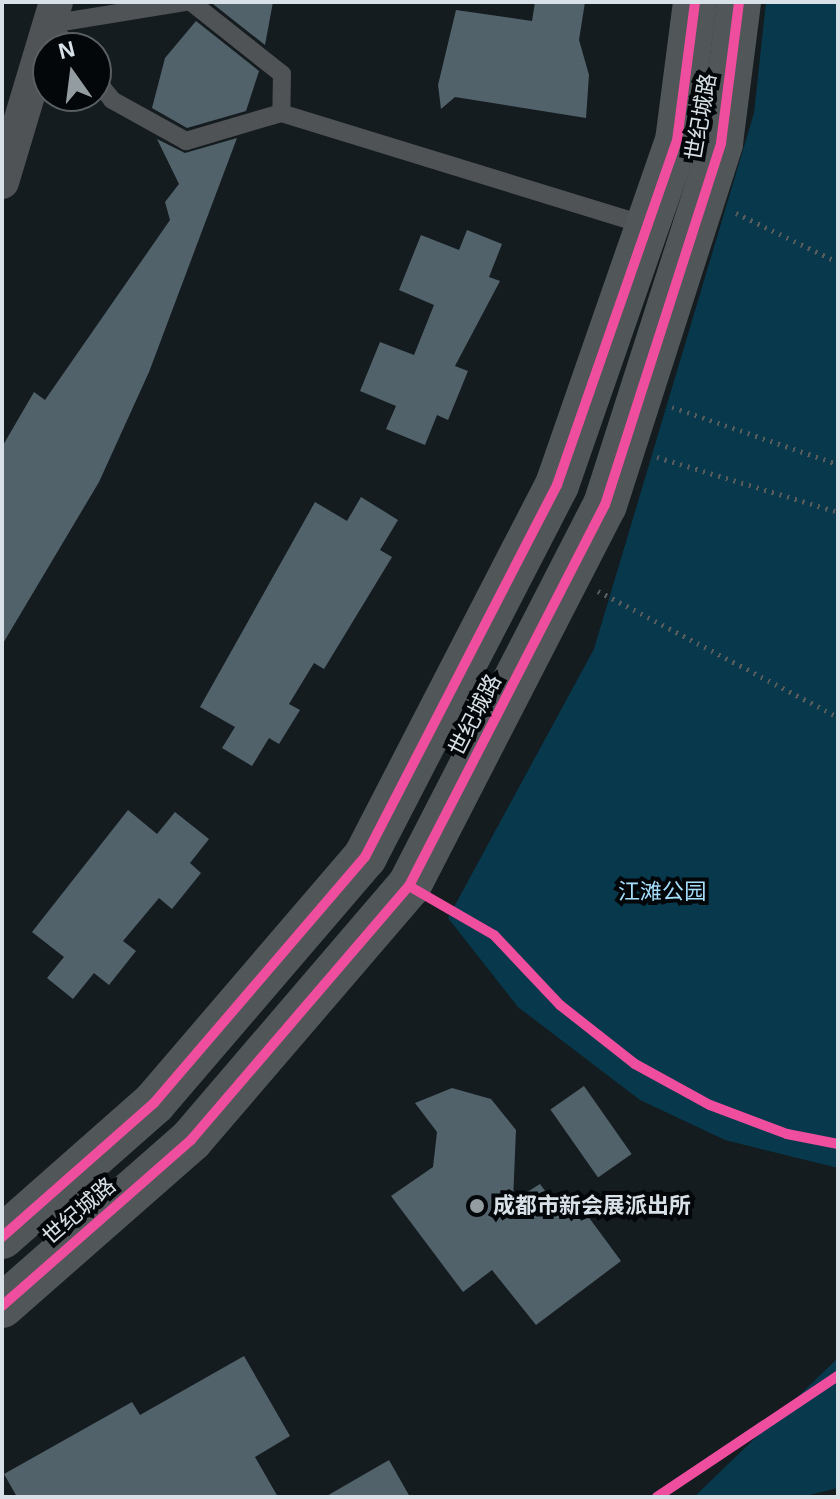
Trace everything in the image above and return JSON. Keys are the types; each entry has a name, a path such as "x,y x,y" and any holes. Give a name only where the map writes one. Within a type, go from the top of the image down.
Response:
{"main road":[{"name":"世纪城路","path":"2,1237 154,1103 365,857 557,485 677,141 695,2"},
{"name":"世纪城路","path":"2,1306 191,1140 409,886 605,505 721,143 739,2"}],"street":[{"path":"2,182 58,25"}],"lane":[{"path":"58,25 188,2 282,74 281,113"},
{"path":"112,100 186,141 281,113 648,226"}],"path":[{"path":"728,210 838,262"},
{"path":"667,405 838,464"},
{"path":"652,456 838,512"},
{"path":"569,575 838,717"}],"green space":[{"name":"江滩公园","path":"766,2 838,2 838,1168 725,1140 640,1100 518,1007 448,918 594,649 754,113"},
{"path":"838,1358 838,1488 801,1497 694,1497"}],"building":[{"path":"273,2 265,45 213,4"},
{"path":"535,2 585,2 579,40 589,75 586,118 455,97 441,109 438,85 456,10 532,21"},
{"path":"196,21 259,71 246,111 187,128 152,108 165,58"},
{"path":"237,138 149,372 99,482 2,645 2,447 34,392 45,400 170,220 165,202 179,184 157,139 185,153"},
{"path":"467,230 502,244 489,277 500,281 455,366 468,371 448,420 437,415 425,445 386,429 396,406 360,391 380,342 414,355 434,305 399,290 421,235 459,250"},
{"path":"361,497 398,520 380,550 392,557 324,669 314,663 289,704 300,710 279,744 269,738 252,766 222,748 235,727 200,707 315,502 347,521"},
{"path":"128,810 157,834 175,812 209,839 190,863 201,873 172,909 159,898 123,941 136,951 109,985 94,973 73,999 47,978 64,957 32,932"},
{"path":"584,1086 632,1154 598,1178 550,1110"},
{"name":"成都市新会展派出所","path":"452,1088 491,1099 516,1130 513,1201 540,1184 560,1211 576,1200 621,1261 536,1325 492,1270 463,1292 391,1196 433,1167 437,1132 415,1103"},
{"path":"244,1356 290,1436 255,1457 278,1497 17,1497 4,1474 132,1402 140,1415"},
{"path":"389,1460 410,1497 325,1497"}],"cycle path":[{"path":"2,1237 154,1103 365,857 557,485 677,141 695,2"},
{"path":"2,1306 191,1140 409,886 605,505 721,143 739,2"},
{"path":"409,886 494,935 560,1005 635,1064 710,1105 787,1134 838,1144"},
{"path":"657,1497 838,1376"}],"place":[{"name":"成都市新会展派出所","path":"477,1206"}]}
